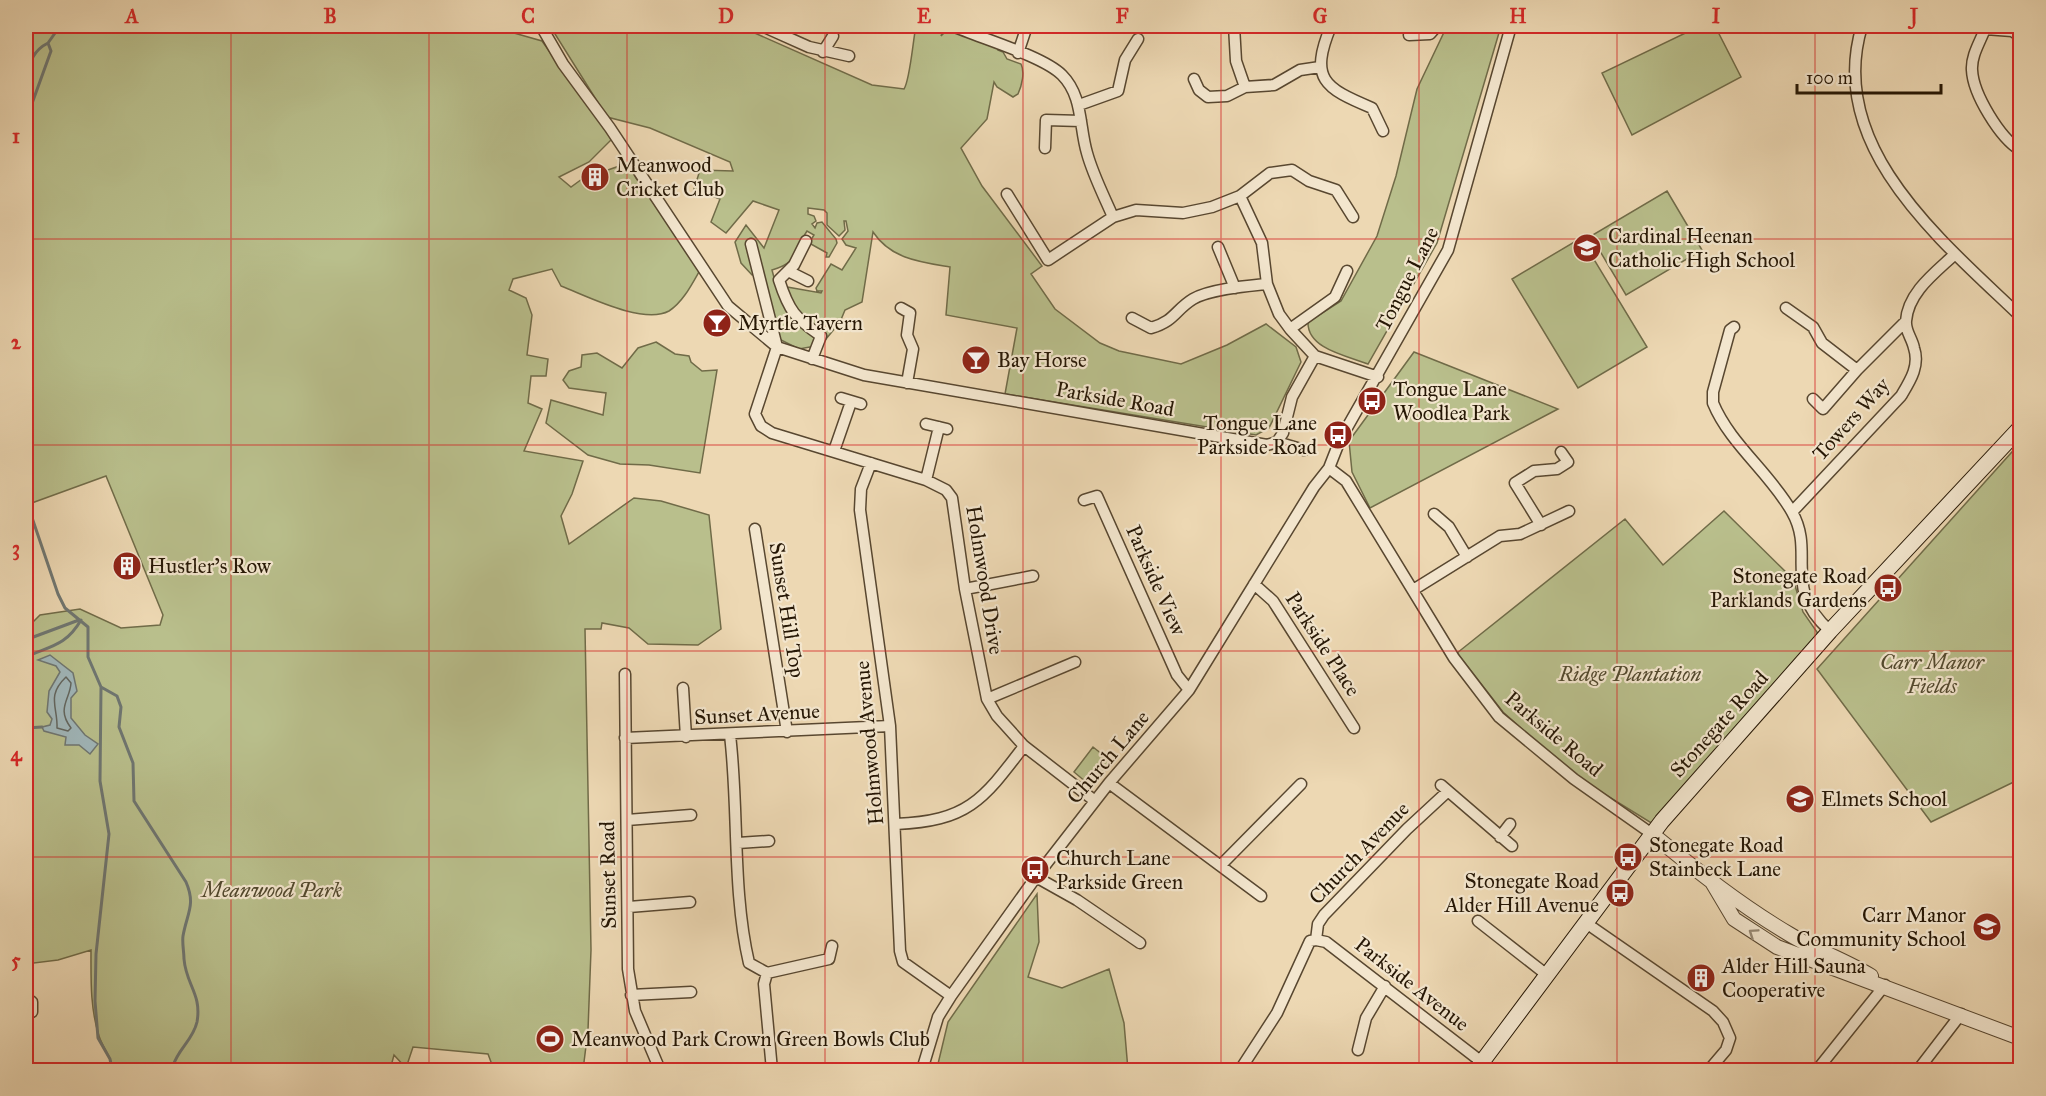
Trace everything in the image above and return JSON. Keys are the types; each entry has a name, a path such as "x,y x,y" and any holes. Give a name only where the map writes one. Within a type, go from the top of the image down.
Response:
{"main road":[{"name":"Stonegate Road","path":"1480,1067 1652,834 1830,631 2020,428"}],"street":[{"name":"Parkside Road","path":"541,26 563,64 610,128 728,306 777,346 864,375 1256,443 1273,444 1277,442 1304,450"},
{"path":"762,26 823,52 849,57"},
{"path":"786,36 792,26"},
{"path":"953,26 1018,52 1061,74 1072,87 1079,105 1087,153 1113,217"},
{"path":"1018,52 1027,26"},
{"path":"1234,26 1236,61 1245,87"},
{"path":"1331,26 1323,45 1320,67 1325,81 1337,94 1372,108 1383,131"},
{"path":"1409,35 1430,34 1437,26"},
{"name":"Tongue Lane","path":"1329,468 1340,440 1378,377 1448,249 1511,26"},
{"path":"1862,26 1856,44 1854,75 1861,114 1877,155 1897,189 1956,254 2020,316"},
{"path":"2020,36 2012,31 1984,27 1972,71 1985,109 2012,145 2020,150"},
{"path":"823,52 833,36"},
{"path":"1079,105 1118,91 1125,60 1138,39"},
{"path":"1194,79 1199,90 1208,97 1227,96 1245,87 1274,85 1300,70 1320,67"},
{"path":"1045,148 1046,120 1081,121"},
{"path":"1007,195 1048,260 1113,217 1136,210 1183,213 1212,207 1240,196 1270,173 1292,170 1309,181 1336,190 1353,217"},
{"path":"1240,196 1262,243 1267,284 1279,314 1315,356 1378,377"},
{"path":"806,241 788,271 779,280 788,307 798,320 821,336 812,359"},
{"path":"751,244 777,346"},
{"path":"1218,247 1235,288"},
{"path":"1813,399 1823,409 1857,370 1906,321 1911,301 1923,284 1956,254"},
{"path":"788,271 808,280"},
{"path":"1290,328 1335,297 1347,271"},
{"path":"1132,318 1151,328 1168,323 1194,298 1235,288 1267,284"},
{"path":"901,308 910,313 907,335 913,349 907,383"},
{"path":"1786,308 1813,327 1822,343 1857,370"},
{"name":"Towers Way","path":"1792,512 1901,396 1913,375 1916,361 1906,321"},
{"path":"1734,327 1730,330 1716,382 1713,403 1751,459 1792,512 1799,530 1803,592 1817,620 1830,631"},
{"name":"Holmwood Drive","path":"777,346 755,414 760,426 772,433 926,480 946,490 952,498 965,589 987,699 997,716 1024,746 1095,801"},
{"path":"1277,442 1283,433 1292,397 1315,356"},
{"path":"834,451 851,401"},
{"path":"926,424 943,428 926,480"},
{"path":"1541,525 1515,483 1534,471 1557,469 1568,462 1561,452"},
{"name":"Holmwood Avenue","path":"871,463 861,489 860,510 890,726 903,962 951,996"},
{"name":"Parkside Road","path":"1329,468 1346,481 1454,658 1499,717 1574,779 1652,834"},
{"name":"Church Lane","path":"922,1071 938,1017 951,996 1036,877 1109,783 1189,690 1329,468"},
{"name":"Parkside View","path":"1084,500 1097,496 1177,675 1189,690"},
{"path":"1413,590 1500,536 1520,534 1569,511"},
{"path":"1434,514 1449,527 1467,557"},
{"name":"Sunset Hill Top","path":"755,529 787,732"},
{"path":"965,589 1033,576"},
{"name":"Parkside Place","path":"1254,584 1274,601 1354,728"},
{"path":"987,699 1075,662"},
{"name":"Sunset Road","path":"625,674 628,969 631,994 643,1033 660,1071"},
{"path":"683,688 686,737"},
{"name":"Sunset Avenue","path":"625,738 890,726"},
{"path":"730,735 738,843 741,930 749,963 767,973 830,959 832,946"},
{"path":"896,824 929,823 953,815 976,801 992,788 1024,746"},
{"path":"1109,783 1261,896"},
{"path":"1221,866 1301,784"},
{"name":"Church Avenue","path":"1240,1071 1277,1013 1310,941 1316,940 1318,924 1324,915 1444,788 1500,837"},
{"path":"627,820 691,815"},
{"path":"1510,824 1500,837 1512,846"},
{"path":"1652,834 1712,882 1734,919 1755,935 1842,973 1885,985 2020,1038"},
{"path":"738,843 769,841"},
{"path":"1036,877 1077,900 1140,943"},
{"path":"629,907 690,902"},
{"path":"1478,921 1547,975"},
{"path":"1586,923 1713,1011 1723,1022 1730,1038 1726,1050 1709,1071"},
{"name":"Parkside Avenue","path":"1316,940 1326,942 1385,986 1480,1067"},
{"path":"767,973 764,984 772,1071"},
{"path":"1817,1071 1885,985"},
{"path":"1358,1050 1366,1018 1385,986"},
{"path":"631,994 691,992"},
{"path":"26,998 32,1002 32,1012"},
{"path":"1918,1071 1961,1014"}],"green space":[{"name":"Meanwood Park","path":"26,26 463,26 514,33 542,41 612,139 589,162 559,177 571,187 582,179 586,186 607,175 605,171 628,163 700,270 679,303 669,311 658,314 630,312 615,308 561,286 552,269 513,279 509,290 526,298 532,315 527,355 548,359 546,376 531,376 528,403 542,409 524,451 583,461 572,494 561,516 569,544 634,498 661,501 709,515 721,629 698,645 648,644 629,628 602,623 601,629 585,629 591,950 588,1030 583,1070 494,1070 488,1054 413,1047 406,1068 394,1055 391,1066 394,1070 114,1070 99,1036 94,1015 91,950 58,960 26,964 26,629 40,615 80,609 121,628 160,625 163,615 106,476 29,504 26,498"},
{"path":"550,26 739,26 872,85 904,89 910,69 916,26 941,26 944,28 941,36 947,30 999,47 998,50 1003,52 1007,59 1021,64 1023,71 1018,94 1013,97 997,87 994,82 987,119 961,148 982,186 1042,266 1031,274 1055,309 1100,343 1119,351 1181,364 1227,345 1266,324 1296,347 1301,362 1269,428 1256,435 1005,394 1017,328 946,315 950,267 917,261 897,254 880,241 873,232 862,302 845,310 840,322 821,345 799,349 779,339 762,272 752,275 741,263 735,242 746,225 764,248 779,210 753,201 726,233 711,222 720,199 694,189 700,170 733,171 730,162 650,128 607,117","holes":["808,208 824,210 827,213 827,225 839,236 845,230 844,221 846,221 848,231 842,239 846,245 856,248 842,270 831,264 816,288 817,291 822,291 821,293 776,285 772,270 791,260 807,231 814,235 809,243 827,253 826,257 829,257 837,243 836,239 822,222 817,223 815,228 812,224 816,221 814,216 808,214"]},
{"path":"1447,26 1501,26 1437,243 1368,364 1321,345 1309,331 1308,322 1341,301 1377,236 1396,176 1417,89"},
{"path":"1700,26 1715,26 1741,77 1632,135 1602,73"},
{"path":"1667,191 1702,250 1626,295 1591,236"},
{"path":"1581,238 1647,347 1578,388 1512,279"},
{"path":"656,342 675,354 689,356 691,362 702,371 717,370 700,473 649,465 620,464 588,455 546,423 551,400 603,415 606,393 569,388 563,380 569,371 581,367 582,355 597,353 622,368 638,348"},
{"path":"1414,352 1558,409 1370,508 1352,472 1349,441"},
{"name":"Carr Manor Fields","path":"2020,443 2020,779 1931,822 1817,669"},
{"name":"Ridge Plantation","path":"1724,511 1793,579 1803,612 1819,635 1653,824 1575,776 1503,712 1457,653 1625,519 1663,565"},
{"path":"1093,747 1112,762 1097,780 1086,782 1074,772"},
{"path":"1037,894 1039,942 1028,977 1062,988 1109,969 1124,1023 1128,1070 942,1070 937,1068 948,1022"}],"water":[{"path":"50,655 73,673 77,691 71,698 71,718 85,735 98,744 90,754 79,745 65,745 66,737 44,731 42,727 50,725 52,719 47,712 49,691 60,672 56,666 38,660"}],"waterway":[{"path":"26,153 32,125 30,109 51,51 48,43 60,26"},
{"path":"26,76 33,56 48,43"},
{"path":"26,500 58,594 65,608 88,627 88,657 101,687 117,696 121,707 119,727 133,763 134,801 189,890 190,909 183,945 185,968 196,997 198,1012 195,1028 175,1060 173,1066 175,1070"},
{"path":"28,639 79,620"},
{"path":"26,657 63,640 81,620"},
{"path":"101,687 100,781 109,834 96,954 95,1001 98,1038 110,1059 112,1070"},
{"path":"26,728 42,727"}],"place":[{"name":"Meanwood Cricket Club","path":"595,177"},
{"name":"Cardinal Heenan Catholic High School","path":"1587,248"},
{"name":"Myrtle Tavern","path":"717,323"},
{"name":"Bay Horse","path":"976,360"},
{"name":"Tongue Lane Woodlea Park","path":"1372,401"},
{"name":"Tongue Lane Parkside Road","path":"1338,435"},
{"name":"Hustler's Row","path":"127,566"},
{"name":"Stonegate Road Parklands Gardens","path":"1888,588"},
{"name":"Elmets School","path":"1800,799"},
{"name":"Stonegate Road Stainbeck Lane","path":"1628,857"},
{"name":"Church Lane Parkside Green","path":"1035,870"},
{"name":"Stonegate Road Alder Hill Avenue","path":"1620,893"},
{"name":"Carr Manor Community School","path":"1987,927"},
{"name":"Alder Hill Sauna Cooperative","path":"1701,978"},
{"name":"Meanwood Park Crown Green Bowls Club","path":"550,1039"}]}
